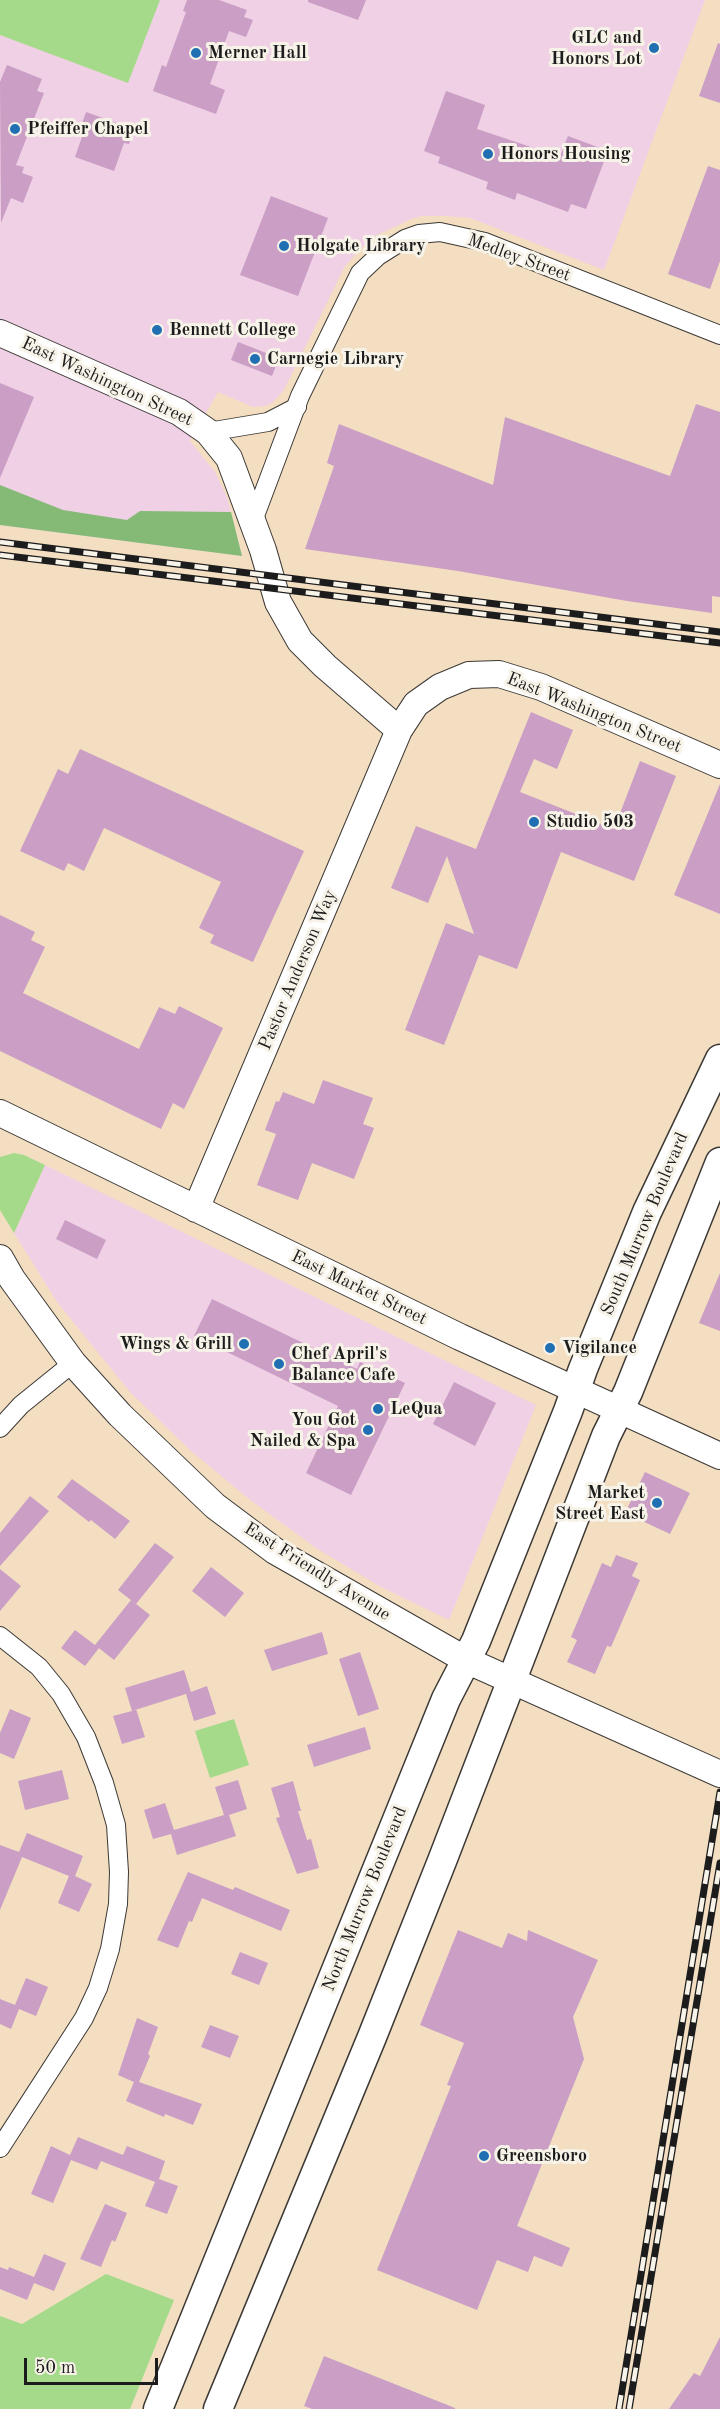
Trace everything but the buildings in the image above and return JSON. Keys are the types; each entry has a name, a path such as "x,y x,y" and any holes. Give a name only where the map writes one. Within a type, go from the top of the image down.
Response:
{"main road":[{"name":"East Washington Street","path":"0,333 179,412 208,432 230,458 253,521 278,602 300,641 325,666 399,730 416,704 440,687 470,675 500,674 541,687 720,765"},
{"name":"Pastor Anderson Way","path":"196,1209 399,730"},
{"name":"South Murrow Boulevard","path":"575,1391 647,1212 720,1059"},
{"name":"East Market Street","path":"0,1113 575,1391 720,1456"},
{"path":"0,1131 26,1126"},
{"path":"219,2409 398,1971 606,1436 648,1341 720,1162"},
{"name":"East Friendly Avenue","path":"0,1258 12,1279 73,1363 120,1415 214,1506 275,1551 468,1661 720,1774"},
{"name":"North Murrow Boulevard","path":"158,2409 446,1699 468,1661 575,1391"}],"street":[{"name":"Medley Street","path":"253,521 297,407 360,273 378,256 405,238 440,232 486,242 720,335"},
{"path":"208,432 268,422 297,407"},
{"path":"0,1428 21,1405 73,1363"},
{"path":"0,1636 39,1667 61,1694 86,1737 104,1783 116,1825 119,1872 118,1904 110,1949 98,1988 84,2018 0,2148"}],"shaded area":[{"name":"Bennett College","path":"0,0 705,0 604,270 470,218 422,216 411,219 371,238 345,266 284,390 272,403 253,407 218,392 190,441 215,472 227,497 242,556 0,525"},
{"path":"45,1165 536,1405 449,1620 381,1587 316,1548 249,1499 191,1451 130,1392 57,1302 14,1233"}],"green space":[{"path":"0,0 160,0 128,83 0,35"},
{"path":"0,485 63,510 127,520 140,511 231,512 242,556 0,525"},
{"path":"14,1153 45,1165 14,1233 0,1210 0,1157"},
{"path":"234,1719 249,1765 210,1778 195,1731"},
{"path":"106,2274 174,2300 130,2409 0,2409 0,2316 22,2324"}],"railway":[{"path":"0,542 720,632"},
{"path":"0,555 720,643"},
{"path":"619,2409 720,1792"},
{"path":"629,2409 720,1863"}],"place":[{"name":"GLC and Honors Lot","path":"654,48"},
{"name":"Merner Hall","path":"196,53"},
{"name":"Pfeiffer Chapel","path":"15,129"},
{"name":"Honors Housing","path":"488,154"},
{"name":"Holgate Library","path":"284,246"},
{"name":"Bennett College","path":"157,330"},
{"name":"Carnegie Library","path":"255,359"},
{"name":"Studio 503","path":"534,822"},
{"name":"Wings & Grill","path":"244,1344"},
{"name":"Vigilance","path":"550,1348"},
{"name":"Chef April's Balance Cafe","path":"279,1364"},
{"name":"LeQua","path":"378,1409"},
{"name":"You Got Nailed & Spa","path":"368,1430"},
{"name":"Market Street East","path":"657,1503"},
{"name":"Greensboro","path":"484,2156"}]}
